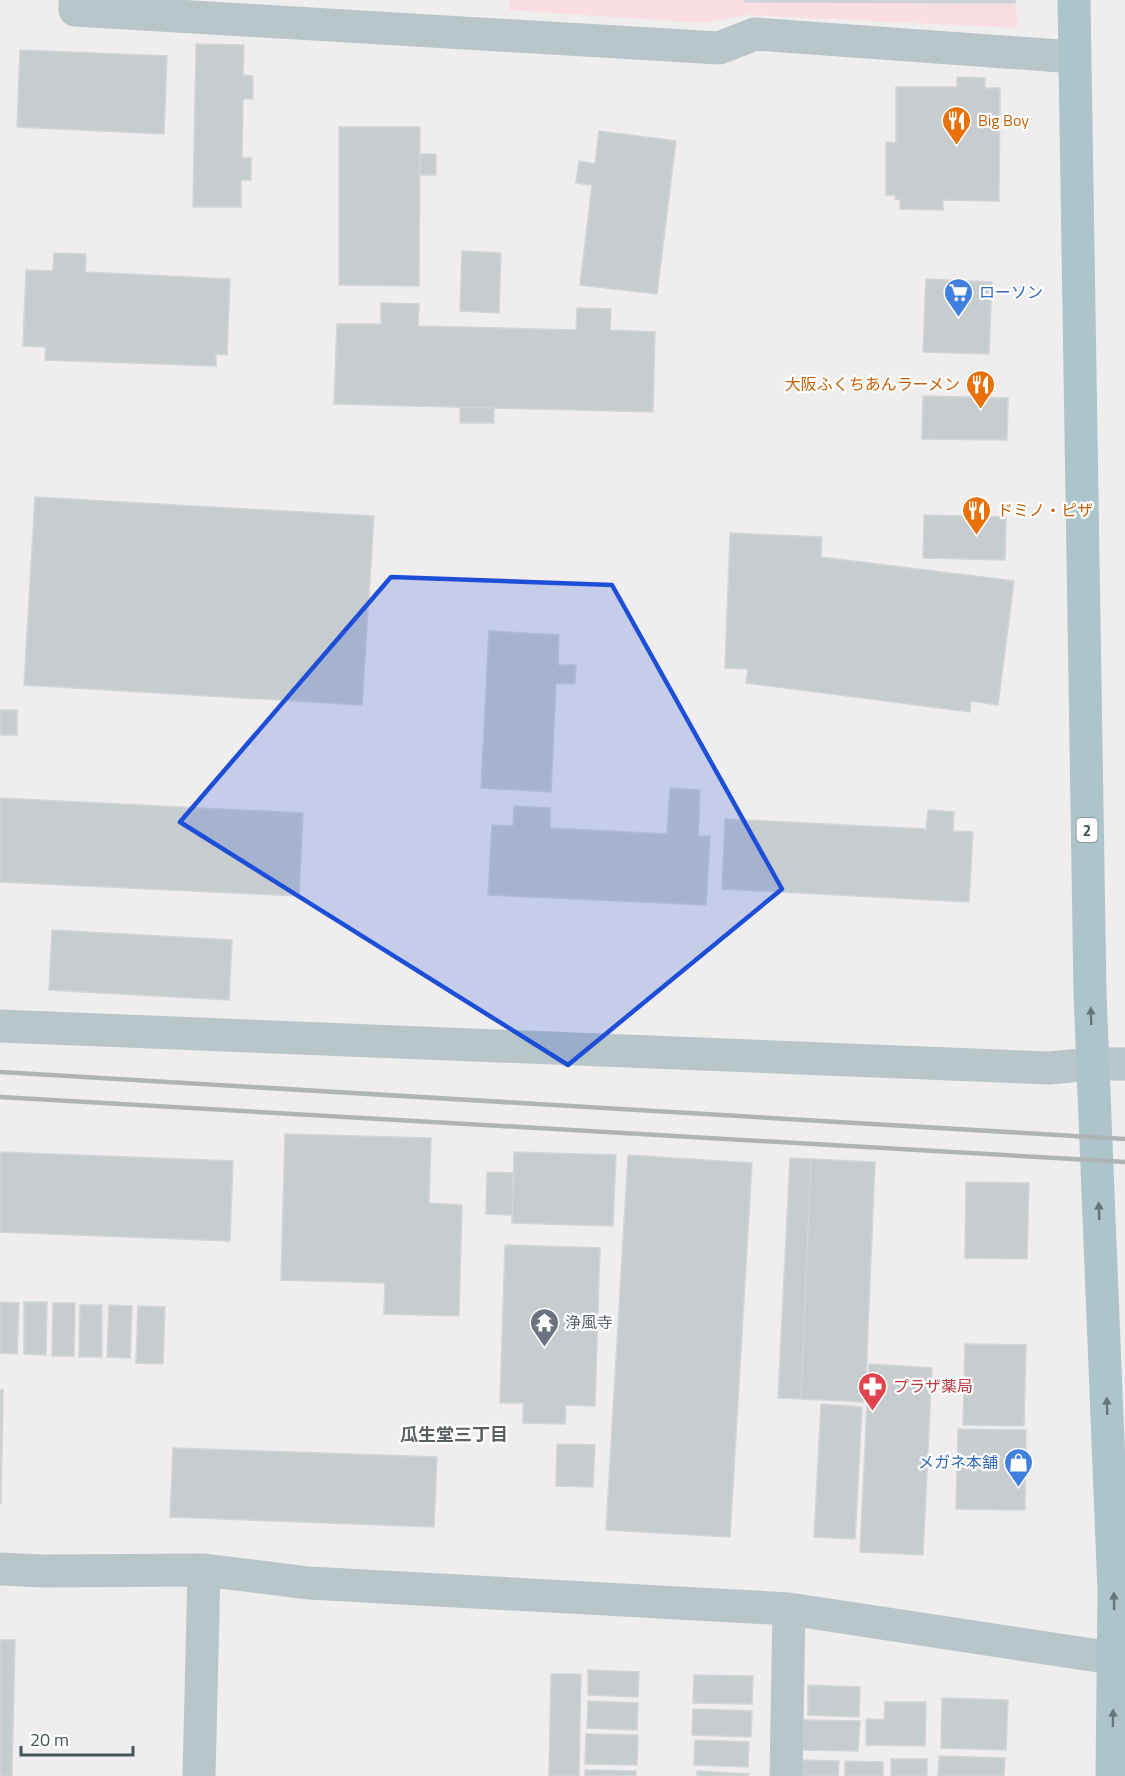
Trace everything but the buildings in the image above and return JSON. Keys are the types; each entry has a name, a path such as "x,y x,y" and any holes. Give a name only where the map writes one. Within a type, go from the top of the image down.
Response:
{"main road":[{"name":"2","path":"1074,0 1093,1064 1120,1660 1112,1776"}],"street":[{"path":"75,0 75,10 719,48 755,34 1074,57"},
{"path":"0,1026 1049,1068 1125,1064"},
{"path":"0,1569 204,1570 309,1583 789,1609 1120,1660"},
{"path":"199,1776 204,1570"},
{"path":"786,1776 789,1609"}],"highlighted area":[{"path":"391,577 612,585 782,889 568,1065 180,822"}],"shaded area":[{"path":"509,0 1016,0 1017,28 746,15 703,23 509,10"}],"railway":[{"path":"0,1072 1125,1139"},
{"path":"0,1097 1125,1162"}],"place":[{"name":"Big Boy","path":"957,146"},
{"name":"ローソン","path":"958,318"},
{"name":"大阪ふくちあんラーメン","path":"981,410"},
{"name":"ドミノ・ピザ","path":"976,536"},
{"name":"浄風寺","path":"544,1348"},
{"name":"プラザ薬局","path":"872,1412"},
{"name":"メガネ本舗","path":"1019,1488"}],"district":[{"name":"瓜生堂三丁目","path":"454,1434"}]}
